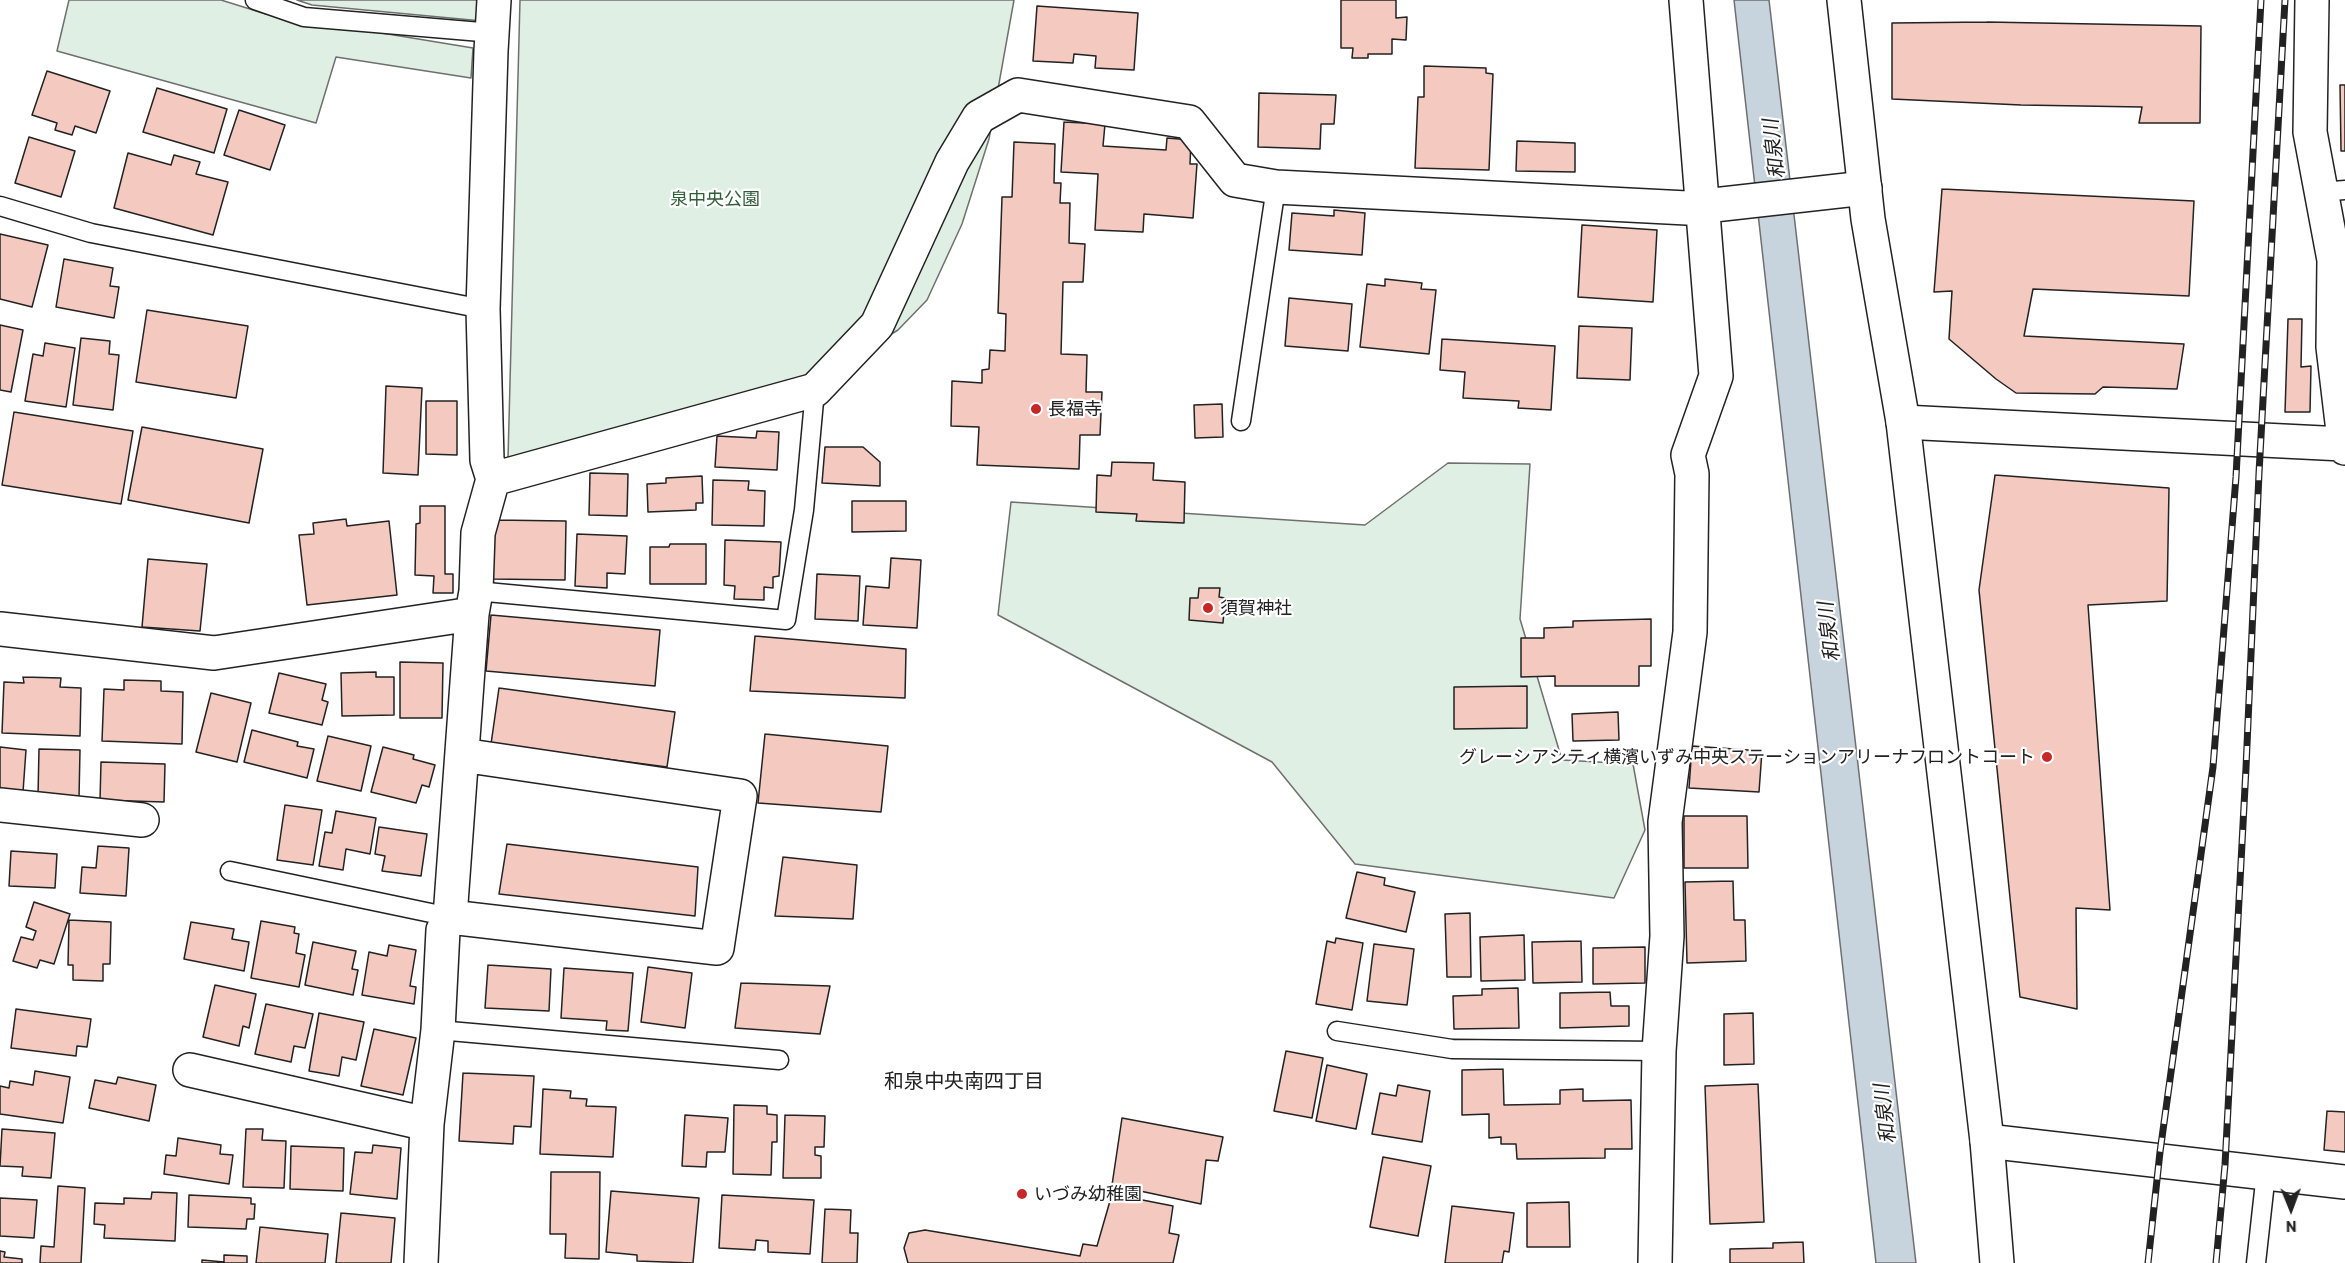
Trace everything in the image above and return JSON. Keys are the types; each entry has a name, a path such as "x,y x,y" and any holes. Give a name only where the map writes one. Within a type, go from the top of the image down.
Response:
{"street":[{"path":"420,1263 428,1125 438,1030 443,930 450,917 478,533 493,479 487,460 483,309 490,51 494,0"},
{"path":"1655,1263 1659,1051 1668,936 1665,822 1690,632 1692,474 1688,455 1716,376 1714,204 1686,0"},
{"path":"1844,0 1868,219 1904,422 1987,1141 1997,1263"},
{"path":"1904,422 2344,446 2341,384 2333,347 2333,191 2310,132 2312,0"},
{"path":"493,479 815,390 877,325 952,162 979,117 1018,94 1189,122 1235,180 1276,187 1645,207 1714,204 1866,188"},
{"path":"0,628 214,652 474,602"},
{"path":"450,917 717,948 740,796 462,755"},
{"path":"0,805 142,820"},
{"path":"190,1070 428,1125"},
{"path":"1987,1141 2345,1182"}],"lane":[{"path":"255,0 304,17 493,33"},
{"path":"1241,421 1276,187"},
{"path":"0,206 91,233 483,309"},
{"path":"474,602 786,620 804,510 815,390"},
{"path":"230,872 450,917"},
{"path":"438,1030 779,1060"},
{"path":"1337,1031 1452,1049 1659,1051"},
{"path":"2256,1263 2266,1173"}],"green space":[{"path":"69,0 221,0 266,14 473,48 471,78 336,57 316,123 57,51"},
{"path":"297,0 483,0 482,21 312,5"},
{"name":"泉中央公園","path":"520,0 1014,0 989,139 962,224 927,300 898,330 821,377 508,459"},
{"path":"1448,463 1530,464 1520,619 1562,760 1633,764 1645,830 1614,898 1355,864 1272,762 998,615 1011,502 1365,525"}],"water":[{"name":"和泉川","path":"1734,0 1769,0 1916,1263 1876,1263"}],"building":[{"path":"1341,0 1396,0 1396,18 1407,17 1406,40 1392,39 1392,54 1368,54 1368,58 1352,58 1353,48 1341,48"},
{"path":"1037,6 1138,13 1134,70 1095,68 1096,56 1074,54 1073,63 1033,61"},
{"path":"1987,22 2201,26 2200,123 2139,123 2142,107 2021,105 1892,99 1892,23"},
{"path":"1424,66 1486,68 1486,73 1493,74 1489,170 1415,168 1418,97 1424,97"},
{"path":"47,71 110,91 96,133 75,126 72,135 55,130 57,123 32,115"},
{"path":"2340,85 2345,85 2345,151 2341,151"},
{"path":"157,88 227,109 214,153 143,132"},
{"path":"1259,93 1336,95 1334,124 1321,124 1320,149 1258,147"},
{"path":"239,110 285,125 270,170 224,155"},
{"path":"1064,122 1105,124 1103,146 1166,150 1167,138 1191,140 1190,164 1197,164 1193,218 1144,214 1143,232 1095,230 1098,174 1061,172"},
{"path":"29,137 75,151 61,197 15,183"},
{"path":"1517,141 1575,143 1575,172 1516,171"},
{"path":"1014,142 1055,144 1054,183 1061,183 1060,203 1070,203 1069,243 1085,244 1083,282 1063,282 1061,354 1087,355 1086,392 1102,392 1100,435 1080,435 1079,469 977,465 979,427 951,426 952,381 982,383 982,370 989,369 990,350 1005,351 1006,314 998,313 1002,197 1012,197"},
{"path":"128,153 171,165 174,155 200,162 196,174 228,182 213,235 114,208"},
{"path":"1942,189 2194,201 2189,296 2033,289 2024,336 2184,344 2177,389 2103,387 2095,394 2016,393 1949,339 1952,291 1934,292"},
{"path":"1334,210 1365,213 1362,255 1289,250 1292,213 1334,216"},
{"path":"1582,225 1657,230 1653,302 1578,297"},
{"path":"0,234 48,245 32,307 0,299"},
{"path":"64,259 113,268 110,286 119,287 114,318 56,307"},
{"path":"1385,279 1422,283 1421,289 1436,290 1429,354 1360,347 1367,284 1385,286"},
{"path":"1289,298 1352,304 1348,351 1285,346"},
{"path":"147,310 248,326 236,398 136,382"},
{"path":"2288,319 2302,319 2301,367 2311,366 2310,412 2285,412"},
{"path":"0,325 23,330 11,392 0,390"},
{"path":"1579,326 1632,328 1630,380 1577,378"},
{"path":"81,338 110,341 109,354 119,355 113,410 73,405"},
{"path":"1442,339 1555,346 1551,410 1518,408 1519,401 1463,398 1465,372 1440,370"},
{"path":"45,343 75,348 66,407 25,401 33,354 43,356"},
{"path":"386,386 422,388 418,475 383,473"},
{"path":"426,401 457,401 457,455 426,454"},
{"path":"1222,404 1223,437 1195,438 1194,405"},
{"path":"14,412 133,431 121,504 2,485"},
{"path":"142,427 263,449 249,523 128,500"},
{"path":"757,431 779,432 777,470 715,467 717,436 756,438"},
{"path":"825,447 863,447 880,462 880,486 822,483"},
{"path":"1112,462 1154,463 1153,480 1185,482 1184,523 1136,521 1137,514 1096,512 1097,475 1111,476"},
{"path":"590,473 628,474 627,516 589,515"},
{"name":"グレーシアシティ横濱いずみ中央ステーションアリーナフロントコート","path":"1995,475 2169,488 2167,601 2088,605 2110,910 2076,908 2077,1009 2020,997 1979,590"},
{"path":"702,476 703,503 696,503 696,510 648,512 647,484 666,483 666,478"},
{"path":"713,480 749,481 748,490 765,491 764,526 712,525"},
{"path":"852,501 906,501 906,531 852,532"},
{"path":"420,506 445,506 445,574 453,574 453,593 433,593 434,576 415,575 416,524 420,523"},
{"path":"346,519 347,526 389,521 397,595 307,605 299,535 314,534 313,523"},
{"path":"494,520 566,521 565,580 493,579"},
{"path":"577,534 627,536 625,574 607,573 607,588 575,586"},
{"path":"725,540 781,542 779,576 773,577 773,588 764,587 764,600 734,599 735,586 724,585"},
{"path":"670,544 706,544 706,584 650,584 650,547 669,547"},
{"path":"891,558 921,560 917,628 863,625 866,586 889,588"},
{"path":"148,559 207,564 200,631 142,627"},
{"path":"817,574 860,576 858,621 815,619"},
{"path":"1199,588 1220,588 1219,597 1225,598 1223,623 1189,620 1190,598 1198,598"},
{"path":"491,615 660,630 655,686 486,671"},
{"path":"1651,619 1651,666 1639,666 1639,686 1555,686 1555,676 1521,677 1521,638 1544,638 1544,628 1573,627 1573,621"},
{"path":"755,636 906,649 905,698 750,691"},
{"path":"400,662 443,663 442,718 400,718"},
{"path":"376,672 376,677 394,677 394,715 342,716 341,673"},
{"path":"279,673 326,684 322,700 328,702 322,725 269,713"},
{"path":"23,677 61,678 60,687 81,688 80,736 2,733 4,682 24,683"},
{"path":"124,680 161,681 161,691 183,692 182,744 102,741 104,689 124,690"},
{"path":"1527,686 1527,728 1454,729 1454,687"},
{"path":"499,688 675,712 667,767 491,744"},
{"path":"211,693 251,703 237,762 196,752"},
{"path":"1618,712 1619,740 1573,741 1572,714"},
{"path":"252,730 298,742 297,746 314,749 307,778 244,762"},
{"path":"765,734 888,746 881,812 758,803"},
{"path":"328,736 371,746 361,791 317,781"},
{"path":"1692,746 1762,751 1759,792 1689,788"},
{"path":"0,747 26,750 23,792 0,790"},
{"path":"383,747 414,755 413,759 435,765 429,787 422,785 416,803 371,792"},
{"path":"39,749 80,750 79,798 38,796"},
{"path":"101,762 165,764 164,802 100,800"},
{"path":"285,805 322,810 313,865 277,860"},
{"path":"336,811 376,818 370,854 346,849 343,870 319,866 325,832 332,833"},
{"path":"1684,816 1747,816 1748,868 1684,868"},
{"path":"379,827 427,834 421,876 382,871 385,856 375,854"},
{"path":"507,844 698,867 695,916 499,894"},
{"path":"98,846 129,848 126,896 80,893 82,867 96,868"},
{"path":"11,851 57,854 55,888 9,886"},
{"path":"783,857 857,865 853,919 775,916"},
{"path":"1357,872 1385,878 1384,885 1415,892 1406,932 1346,918"},
{"path":"1733,881 1734,920 1745,920 1746,961 1687,963 1685,882"},
{"path":"34,902 70,914 54,964 40,960 37,968 13,961 21,937 33,940 36,931 26,927"},
{"path":"1470,913 1471,977 1447,977 1445,914"},
{"path":"69,920 111,922 110,964 103,964 103,981 73,980 73,965 68,965"},
{"path":"261,921 295,927 294,933 299,934 296,953 305,955 299,987 251,978"},
{"path":"191,922 234,929 232,939 249,942 244,971 184,959"},
{"path":"1524,935 1525,980 1481,981 1480,937"},
{"path":"1336,938 1363,943 1352,1010 1316,1004 1327,941 1335,943"},
{"path":"1581,941 1582,982 1533,983 1532,942"},
{"path":"313,942 356,951 352,969 358,970 353,995 305,985"},
{"path":"1374,944 1414,949 1407,1005 1367,1001"},
{"path":"389,945 416,950 410,986 416,987 414,1004 362,995 369,952 387,956"},
{"path":"1645,947 1645,983 1593,984 1593,948"},
{"path":"488,965 551,969 549,1011 485,1008"},
{"path":"648,967 692,973 685,1028 641,1022"},
{"path":"564,968 633,973 628,1031 606,1030 607,1021 561,1018"},
{"path":"741,983 830,986 820,1034 735,1028"},
{"path":"215,985 256,994 249,1028 243,1026 239,1046 203,1037"},
{"path":"1518,988 1519,1028 1454,1029 1453,996 1482,995 1482,989"},
{"path":"1610,992 1611,1006 1629,1006 1629,1026 1560,1028 1560,993"},
{"path":"266,1004 313,1014 305,1048 294,1046 291,1062 255,1054"},
{"path":"16,1009 91,1019 87,1047 77,1046 76,1056 11,1048"},
{"path":"319,1013 364,1022 356,1060 342,1057 339,1076 309,1071"},
{"path":"1753,1013 1754,1064 1724,1065 1724,1014"},
{"path":"374,1029 416,1038 403,1095 361,1086"},
{"path":"1286,1051 1323,1058 1312,1118 1274,1111"},
{"path":"1327,1065 1367,1074 1356,1129 1316,1121"},
{"path":"1503,1069 1504,1105 1560,1104 1560,1090 1583,1089 1583,1101 1631,1100 1632,1149 1605,1149 1605,1158 1517,1159 1516,1144 1501,1144 1501,1137 1489,1138 1489,1114 1462,1115 1462,1070"},
{"path":"35,1071 70,1077 63,1123 0,1114 0,1086 9,1088 10,1081 33,1085"},
{"path":"463,1073 534,1076 531,1127 514,1126 513,1144 459,1141"},
{"path":"118,1077 156,1085 149,1121 89,1108 95,1080 116,1084"},
{"path":"1758,1084 1764,1222 1710,1224 1705,1086"},
{"path":"1398,1085 1430,1091 1422,1142 1372,1134 1380,1093 1396,1096"},
{"path":"543,1089 571,1091 570,1098 587,1099 586,1106 616,1107 613,1157 540,1154"},
{"path":"734,1105 767,1106 767,1114 777,1115 777,1142 772,1142 771,1175 733,1174"},
{"path":"2327,1111 2345,1112 2345,1152 2324,1150"},
{"path":"685,1115 728,1118 725,1152 707,1152 706,1167 682,1166"},
{"path":"785,1115 825,1116 824,1147 815,1147 815,1155 821,1156 821,1178 783,1178"},
{"path":"1122,1118 1223,1137 1218,1161 1206,1160 1201,1204 1112,1185"},
{"path":"2,1129 55,1133 51,1178 22,1176 23,1167 0,1166"},
{"path":"246,1129 263,1129 262,1140 286,1141 284,1188 243,1187"},
{"path":"178,1138 221,1145 220,1154 233,1155 229,1184 164,1174 166,1155 176,1156"},
{"path":"373,1145 401,1148 397,1199 350,1194 355,1152 372,1153"},
{"path":"291,1146 344,1148 343,1191 290,1189"},
{"path":"1383,1157 1431,1166 1418,1236 1370,1227"},
{"path":"551,1172 600,1172 599,1259 565,1258 566,1234 550,1234"},
{"path":"58,1186 85,1188 81,1263 40,1263 41,1246 54,1247"},
{"path":"611,1191 699,1198 693,1263 637,1261 637,1255 606,1252"},
{"path":"152,1192 177,1193 175,1241 104,1238 105,1225 94,1224 95,1203 124,1204 124,1198 151,1199"},
{"path":"1112,1194 1173,1206 1169,1233 1179,1235 1173,1263 908,1263 904,1248 909,1233 925,1230 1080,1256 1083,1244 1097,1246"},
{"path":"189,1195 251,1198 251,1204 255,1204 254,1219 247,1219 246,1229 188,1227"},
{"path":"722,1195 814,1200 810,1254 768,1252 768,1241 756,1240 755,1250 719,1248"},
{"path":"0,1198 37,1200 34,1238 0,1236"},
{"path":"1569,1202 1570,1247 1527,1247 1527,1203"},
{"path":"1452,1206 1514,1213 1509,1252 1504,1251 1502,1263 1445,1263"},
{"path":"825,1209 851,1210 850,1233 858,1233 857,1263 822,1263"},
{"path":"341,1213 395,1218 391,1263 336,1263"},
{"path":"260,1227 328,1234 325,1263 256,1263"},
{"path":"1803,1242 1804,1263 1730,1263 1730,1249 1773,1248 1773,1243"},
{"path":"0,1251 5,1252 4,1257 22,1259 22,1263 0,1263"},
{"path":"224,1255 247,1256 247,1263 202,1263 202,1260 224,1262"}],"railway":[{"path":"2148,1263 2160,1152 2213,767 2236,477 2261,0"},
{"path":"2216,1263 2225,1165 2285,0"}],"place":[{"name":"長福寺","path":"1036,409"},
{"name":"須賀神社","path":"1208,608"},
{"name":"グレーシアシティ横濱いずみ中央ステーションアリーナフロントコート","path":"2047,757"},
{"name":"いづみ幼稚園","path":"1022,1194"}],"district":[{"name":"和泉中央南四丁目","path":"964,1081"}]}
